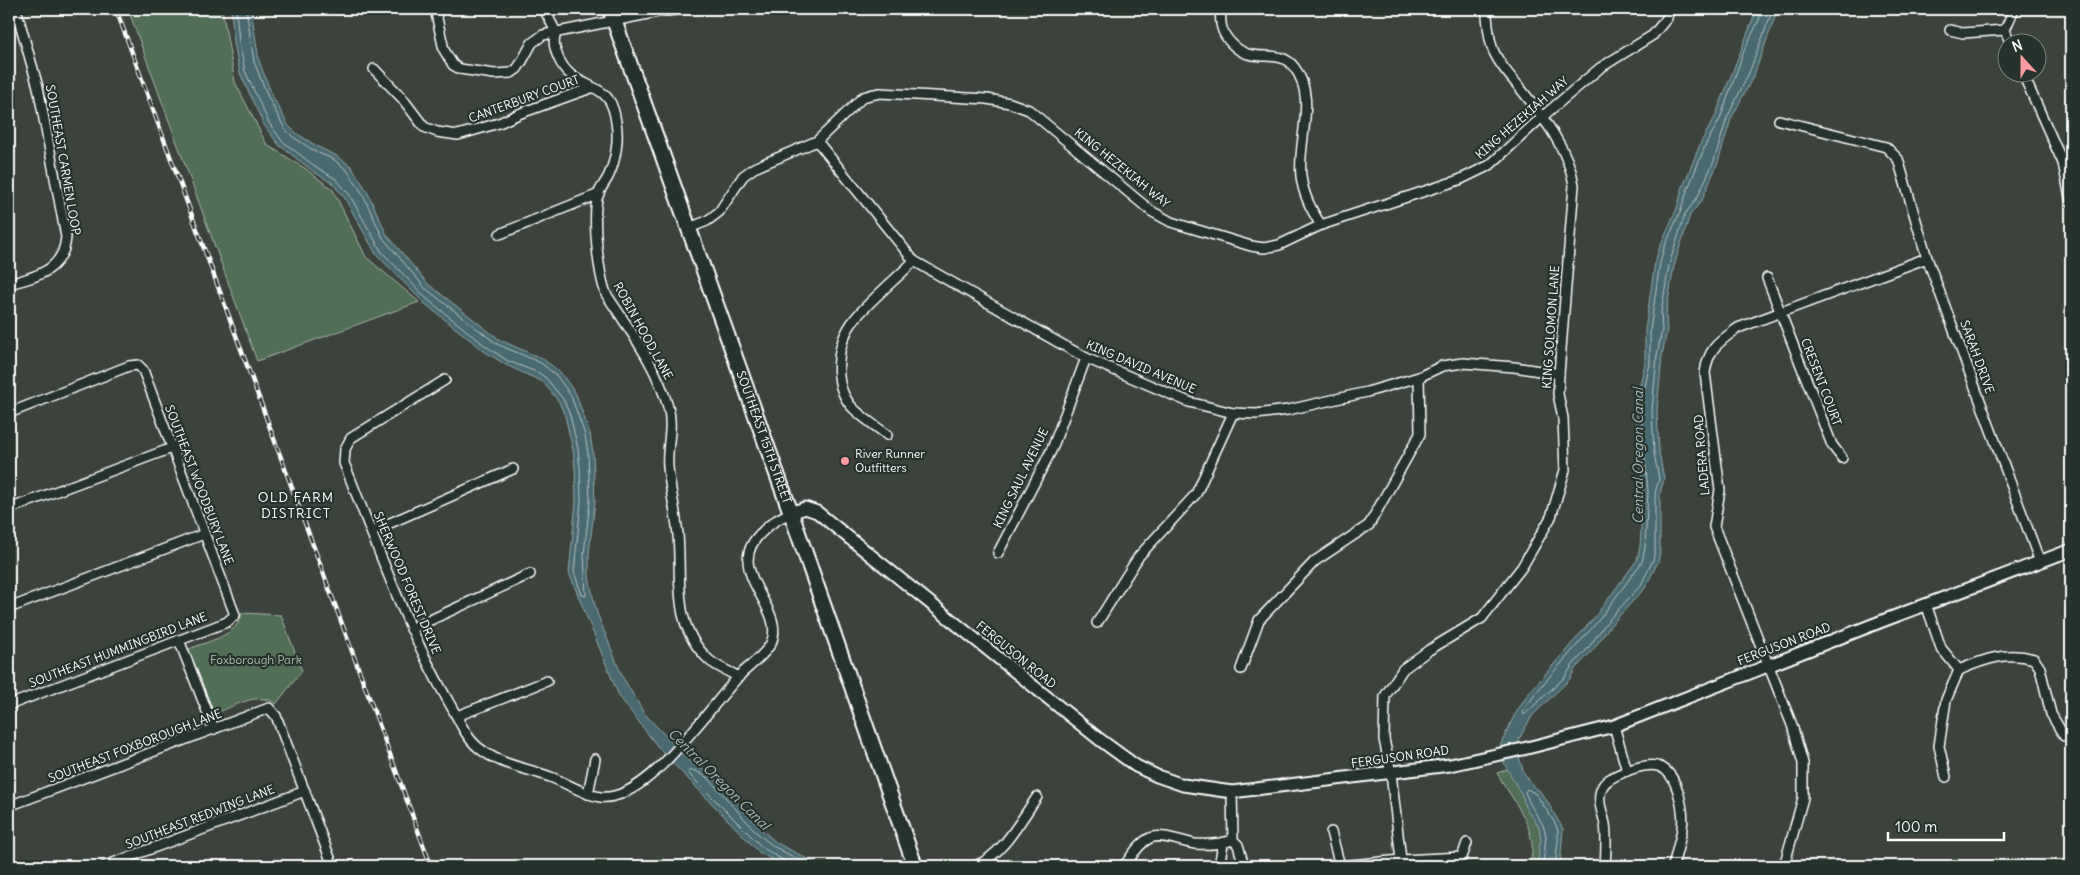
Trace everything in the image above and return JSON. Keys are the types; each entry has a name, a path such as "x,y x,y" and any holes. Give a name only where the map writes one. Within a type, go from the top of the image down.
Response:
{"main road":[{"name":"SOUTHEAST 15TH STREET","path":"613,15 915,866"}],"street":[{"name":"SOUTHEAST CARMEN LOOP","path":"9,284 29,279 54,266 62,258 66,237 38,87 16,9"},
{"path":"435,9 444,50 453,65 460,69 494,74 511,73 517,69 532,43 542,35 613,15 684,9"},
{"path":"544,9 556,32"},
{"path":"1220,9 1222,28 1228,40 1248,54 1277,55 1294,66 1301,80 1305,100 1300,175 1310,207 1321,225"},
{"name":"KING SOLOMON LANE","path":"1401,860 1391,773 1384,738 1385,696 1402,668 1482,618 1522,567 1551,517 1565,470 1563,418 1558,394 1574,185 1572,172 1542,117 1513,80 1492,47 1486,9"},
{"name":"KING HEZEKIAH WAY","path":"689,228 707,221 719,212 743,176 754,168 817,141 863,98 880,93 986,99 1010,103 1029,110 1151,211 1171,222 1251,246 1264,248 1279,245 1321,225 1459,180 1490,166 1542,117 1600,68 1653,35 1667,18 1669,9"},
{"path":"1950,30 1963,33 2005,30 2014,9"},
{"name":"ROBIN HOOD LANE","path":"556,32 553,41 560,63 572,77 601,93 609,100 615,115 618,129 617,149 610,174 599,194 596,212 602,282 606,294 653,370 669,408 672,426 668,467 678,534 679,597 683,617 692,640 710,661 739,677"},
{"name":"CANTERBURY COURT","path":"374,70 402,98 424,127 437,132 458,135 499,124 521,112 591,88"},
{"path":"2027,82 2063,163 2071,202"},
{"name":"SARAH DRIVE","path":"1780,120 1886,147 1898,159 1927,258 2040,562"},
{"name":"KING DAVID AVENUE","path":"817,141 914,261 1086,358 1189,402 1232,413 1256,414 1288,410 1367,392 1419,377 1442,366 1464,363 1514,367 1559,374"},
{"path":"500,234 599,194"},
{"name":"LADERA ROAD","path":"1784,866 1803,798 1803,763 1792,725 1714,528 1720,490 1705,373 1707,358 1716,344 1738,328 1927,258"},
{"path":"888,435 852,407 843,394 839,383 838,367 846,334 854,320 914,261"},
{"name":"CRESENT COURT","path":"1767,278 1832,445 1842,458"},
{"name":"KING SAUL AVENUE","path":"998,553 1052,449 1086,358"},
{"name":"SOUTHEAST WOODBURY LANE","path":"9,413 129,366 138,366 143,370 235,615"},
{"path":"1241,669 1260,620 1315,561 1370,525 1420,434 1419,377"},
{"name":"SHERWOOD FOREST DRIVE","path":"445,380 351,438 345,449 344,463 410,629 457,716 477,746 491,757 508,764 551,777 588,794 601,797 625,792 639,785 680,746 739,677 771,644 774,632 770,614 752,578 748,563 749,553 752,543 759,534 777,518 791,513"},
{"path":"1097,623 1139,556 1196,494 1232,413"},
{"path":"9,509 172,448"},
{"path":"372,531 513,469"},
{"name":"FERGUSON ROAD","path":"791,513 805,508 817,512 1099,739 1136,766 1183,785 1232,792 1441,766 1523,749 1614,726 1767,665 2071,550"},
{"path":"9,608 204,534"},
{"path":"410,629 530,574"},
{"path":"1926,604 1941,648 1959,670"},
{"name":"SOUTHEAST HUMMINGBIRD LANE","path":"9,705 227,622 235,615"},
{"path":"179,640 214,729"},
{"path":"1946,776 1939,746 1946,700 1959,670 1992,656 2020,655 2034,659 2040,668 2050,714 2064,736"},
{"path":"457,716 547,681"},
{"name":"SOUTHEAST FOXBOROUGH LANE","path":"9,806 269,708 276,716 305,791"},
{"path":"1614,726 1627,771"},
{"path":"588,794 594,759"},
{"path":"1605,866 1606,832 1600,795 1605,783 1627,771 1652,765 1658,765 1669,772 1674,779 1682,810 1682,829 1673,866"},
{"path":"305,791 333,866"},
{"name":"SOUTHEAST REDWING LANE","path":"105,866 305,791"},
{"path":"1232,792 1233,840 1238,845 1244,866"},
{"path":"975,866 984,863 1004,844 1037,797"},
{"path":"1331,832 1340,866 1462,857 1468,843"},
{"path":"1124,866 1140,846 1148,839 1156,836 1196,844 1223,844 1233,840"},
{"path":"1219,866 1223,844"}],"green space":[{"path":"128,9 222,9 235,82 267,145 306,169 333,190 366,257 419,302 257,361"},
{"name":"Foxborough Park","path":"242,613 281,615 302,671 276,704 269,700 253,699 214,714 189,649 221,637 235,627"},
{"path":"1514,767 1543,815 1548,866 1529,866 1532,854 1532,841 1529,829 1518,806 1497,773"}],"water":[{"path":"231,9 251,9 259,61 272,95 288,125 296,133 351,166 367,191 387,235 428,284 500,340 543,359 560,372 576,394 590,434 593,453 595,501 589,554 589,577 597,613 622,676 644,713 691,763 711,774 762,830 777,843 821,866 784,866 760,853 661,751 619,696 569,573 576,501 575,467 565,416 559,402 543,382 506,365 484,351 424,303 376,254 344,197 332,183 314,172 279,145 264,125 240,73 234,43"},
{"path":"1757,9 1778,9 1754,75 1731,119 1718,162 1702,200 1690,215 1674,266 1666,314 1667,330 1662,356 1657,411 1659,452 1664,479 1660,493 1660,552 1658,562 1645,588 1610,626 1593,650 1575,669 1570,679 1532,716 1519,739 1519,758 1524,773 1547,801 1563,829 1560,866 1538,866 1541,841 1539,827 1525,807 1523,798 1504,763 1500,746 1514,716 1528,694 1594,618 1637,560 1640,547 1643,492 1637,398 1645,363 1645,330 1655,262 1677,208 1682,189 1701,142 1715,117"}],"railway":[{"path":"116,9 431,866"}],"place":[{"name":"River Runner Outfitters","path":"845,461"}],"district":[{"name":"OLD FARM DISTRICT","path":"296,506"}],"water label":[{"name":"Central Oregon Canal","path":"1638,456"},
{"name":"Central Oregon Canal","path":"719,779"}]}
